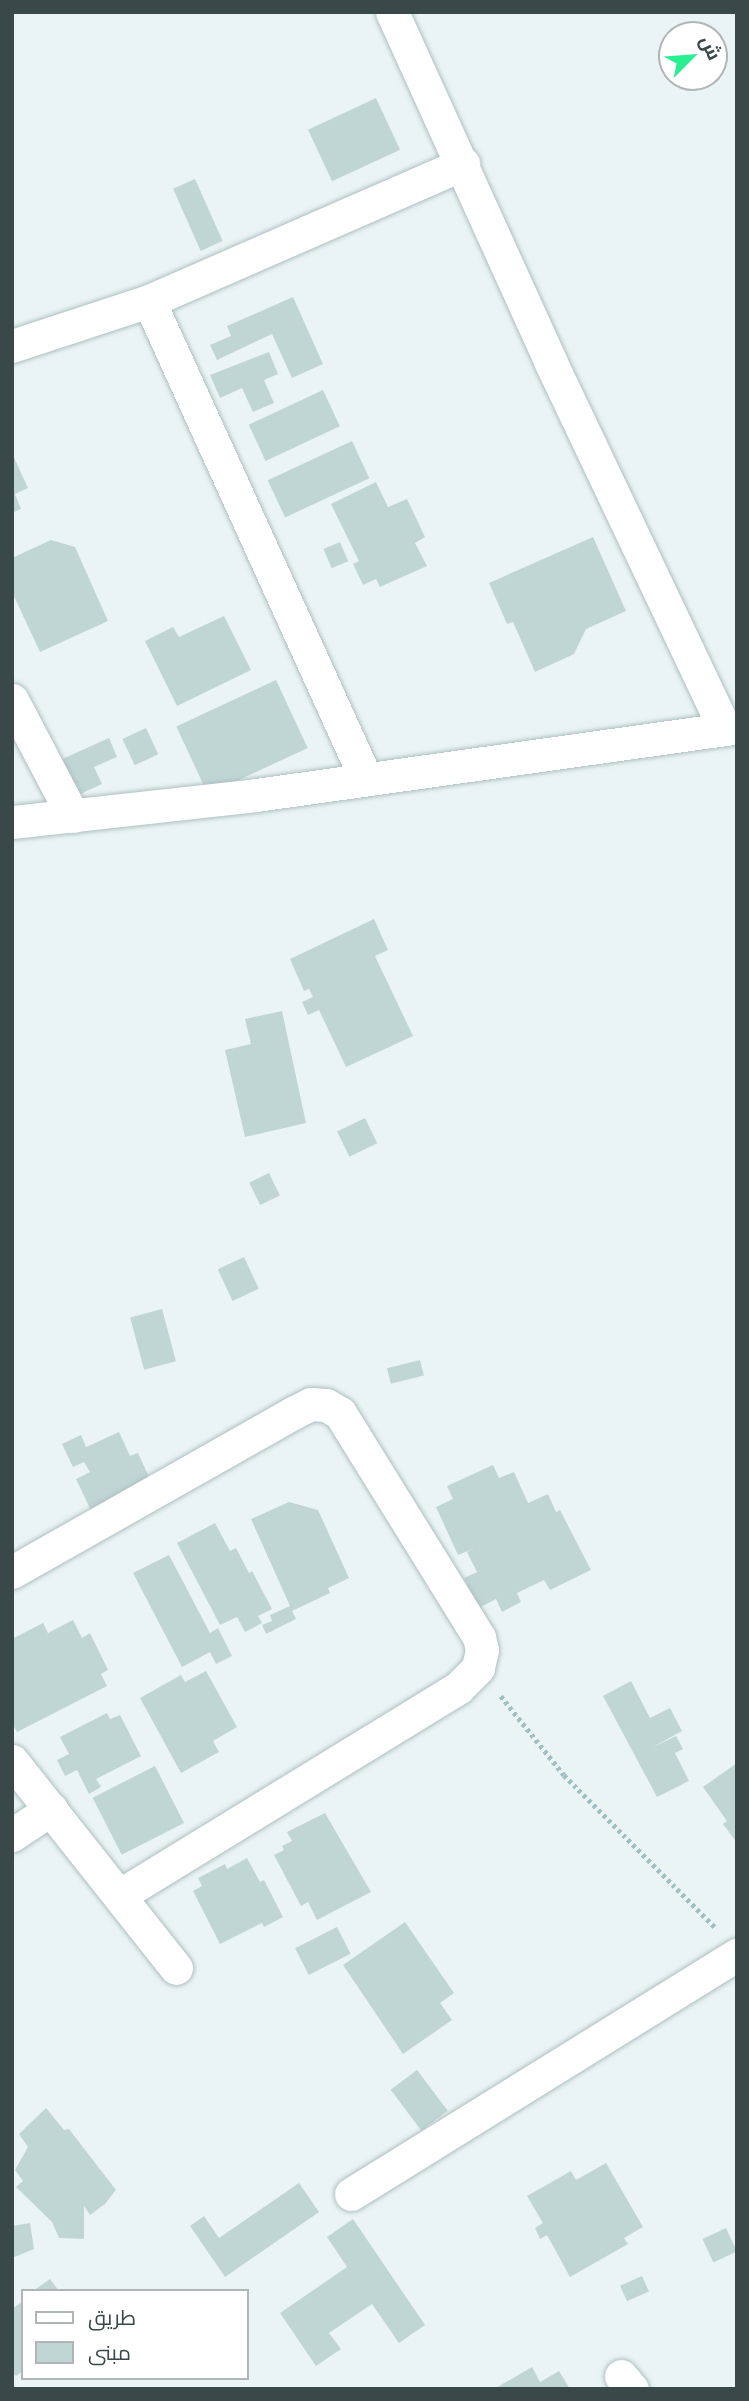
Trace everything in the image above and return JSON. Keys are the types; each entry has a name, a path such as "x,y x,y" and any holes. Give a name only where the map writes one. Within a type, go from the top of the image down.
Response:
{"street":[{"path":"12,822 366,779 730,727 551,363 392,12"},
{"path":"12,346 149,301 463,164"},
{"path":"149,301 366,779"},
{"path":"12,700 73,816"},
{"path":"12,1572 293,1413 312,1404 326,1405 340,1413 479,1637 482,1650 478,1668 458,1688 120,1895"},
{"path":"12,1760 176,1968"},
{"path":"12,1835 51,1809"},
{"path":"351,2194 727,1942"}],"path":[{"path":"478,1668 564,1774 727,1942"}],"building":[{"path":"376,98 400,150 332,181 308,130"},
{"path":"195,179 223,241 201,251 173,189"},
{"path":"293,297 323,364 292,378 272,334 217,360 210,345 231,336 227,326"},
{"path":"269,352 278,374 264,380 274,403 253,412 242,388 220,398 210,375"},
{"path":"323,390 340,426 266,461 249,425"},
{"path":"352,441 369,478 285,517 268,480"},
{"path":"12,453 28,488 15,494 21,509 12,513"},
{"path":"376,482 388,507 407,499 425,537 415,543 427,566 380,587 376,579 363,585 353,564 359,561 331,504"},
{"path":"593,537 626,611 586,629 574,654 535,672 513,622 507,624 489,583"},
{"path":"51,540 75,547 108,621 40,652 12,592 12,558"},
{"path":"340,542 348,561 332,568 323,549"},
{"path":"224,616 251,670 177,706 145,641 173,627 179,637"},
{"path":"276,680 308,748 208,794 176,726"},
{"path":"146,728 158,754 135,765 122,739"},
{"path":"109,738 117,757 94,767 102,784 76,796 60,760"},
{"path":"374,919 388,950 375,956 413,1036 346,1067 319,1010 308,1015 302,1002 313,997 309,989 304,991 290,959"},
{"path":"282,1011 306,1123 245,1137 225,1050 251,1044 245,1019"},
{"path":"365,1118 377,1143 349,1157 337,1132"},
{"path":"269,1173 280,1195 260,1205 249,1183"},
{"path":"244,1257 259,1289 233,1301 218,1269"},
{"path":"162,1309 176,1361 144,1370 130,1318"},
{"path":"420,1360 424,1376 391,1384 387,1368"},
{"path":"119,1432 130,1456 138,1453 149,1477 95,1519 76,1479 90,1472 84,1462 73,1467 62,1444 81,1435 86,1447"},
{"path":"493,1465 499,1478 514,1472 528,1503 548,1494 556,1512 560,1510 591,1570 550,1590 544,1580 517,1593 521,1602 502,1612 496,1599 479,1608 464,1578 477,1572 467,1552 475,1548 458,1555 436,1507 453,1499 447,1486"},
{"path":"289,1502 318,1510 349,1578 328,1588 330,1593 292,1611 296,1619 266,1634 262,1625 272,1621 270,1615 290,1606 251,1519"},
{"path":"215,1523 230,1551 236,1548 249,1573 252,1571 272,1609 258,1616 262,1623 245,1632 237,1617 220,1625 177,1543"},
{"path":"169,1555 210,1633 218,1628 232,1656 216,1664 210,1652 182,1667 133,1573"},
{"path":"73,1620 82,1638 90,1633 108,1670 101,1674 107,1686 17,1732 12,1723 12,1639 43,1623 48,1633"},
{"path":"206,1671 237,1727 213,1741 219,1752 181,1773 140,1698 181,1675 185,1682"},
{"path":"631,1681 650,1718 670,1708 682,1731 653,1747 676,1736 683,1749 675,1753 689,1781 657,1797 603,1696"},
{"path":"107,1713 110,1719 120,1715 141,1756 96,1779 101,1787 89,1794 77,1770 65,1776 57,1760 69,1754 60,1737"},
{"path":"737,1763 737,1843 723,1824 727,1821 703,1787"},
{"path":"155,1766 184,1823 122,1855 93,1798"},
{"path":"325,1813 371,1892 317,1920 308,1902 301,1906 274,1855 284,1850 282,1846 292,1841 287,1832"},
{"path":"247,1858 260,1882 264,1880 283,1917 264,1927 262,1923 220,1944 193,1891 202,1886 198,1878 225,1864 227,1869"},
{"path":"405,1922 454,1993 440,2003 452,2020 403,2054 343,1965"},
{"path":"337,1927 351,1954 309,1975 295,1948"},
{"path":"417,2070 448,2111 421,2131 391,2090"},
{"path":"46,2108 64,2130 69,2129 116,2190 105,2204 90,2215 84,2206 84,2239 59,2238 52,2222 16,2187 23,2181 15,2170 28,2147 19,2134"},
{"path":"606,2163 643,2227 624,2238 628,2244 570,2277 547,2235 540,2239 535,2228 543,2223 527,2196 571,2171 576,2180"},
{"path":"299,2183 319,2212 225,2277 190,2226 204,2216 219,2238"},
{"path":"353,2219 425,2325 399,2343 372,2304 329,2333 341,2349 316,2366 280,2313 347,2267 327,2237"},
{"path":"30,2223 34,2249 12,2258 12,2226"},
{"path":"726,2228 737,2252 713,2263 702,2239"},
{"path":"642,2276 649,2292 627,2301 620,2286"},
{"path":"50,2279 58,2289 36,2289"},
{"path":"21,2302 21,2372 16,2376 12,2372 12,2309"},
{"path":"532,2367 540,2382 559,2371 570,2389 494,2389"}]}
